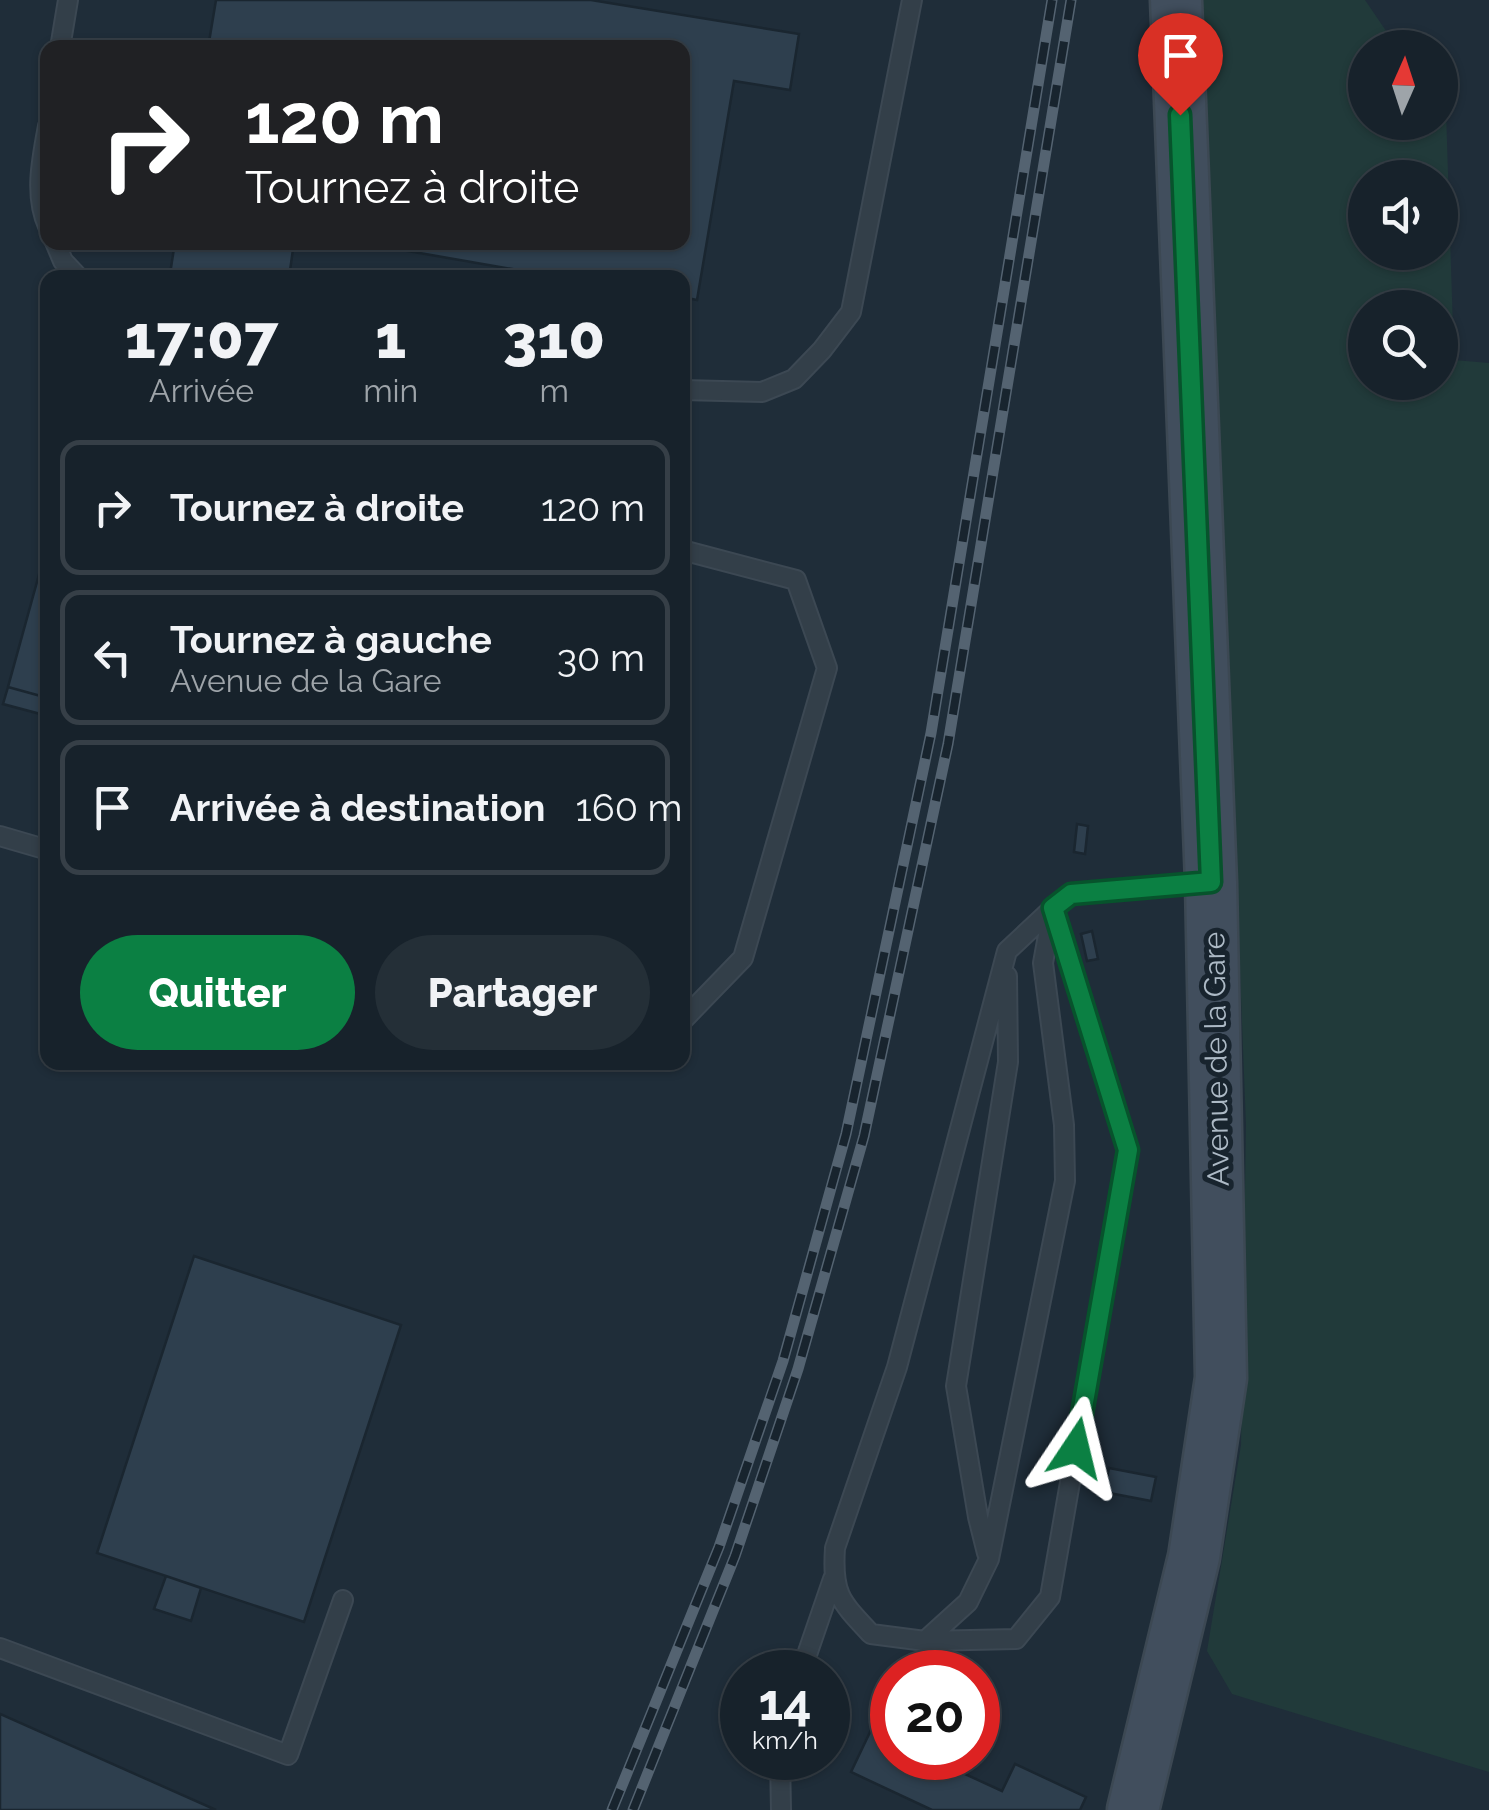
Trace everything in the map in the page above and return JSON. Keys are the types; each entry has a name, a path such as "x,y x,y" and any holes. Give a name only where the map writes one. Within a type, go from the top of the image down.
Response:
{"street":[{"name":"Avenue de la Gare","path":"1133,1810 1194,1557 1221,1378 1211,882 1176,0"}],"lane":[{"path":"61,40 68,0"},
{"path":"690,390 762,392 794,379 851,312 912,0"},
{"path":"690,552 796,580 827,668 743,958 690,1013"},
{"path":"0,836 40,848"},
{"path":"809,1650 833,1579 835,1548 897,1367 1007,950 1071,894 1211,882"},
{"path":"925,1641 968,1602 989,1559 1065,1181 1064,1126 1043,962 1053,908"},
{"path":"833,1579 844,1605 871,1634 925,1641 1016,1639 1050,1598 1128,1150 1053,908"},
{"path":"989,1559 956,1386 1008,1062 1007,950"},
{"path":"0,1648 288,1755 343,1600"},
{"path":"780,1780 781,1810"}],"green space":[{"path":"1202,0 1365,0 1385,30 1348,30 1348,140 1447,140 1448,160 1348,160 1348,270 1451,270 1452,290 1348,290 1348,400 1458,400 1458,360 1489,363 1489,1772 1232,1694 1207,1651 1241,1445 1246,1125"}],"building":[{"path":"216,0 591,0 799,34 790,90 734,81 697,300 690,299 690,270 518,270 402,250 690,250 690,40 209,40"},
{"path":"174,250 293,250 290,270 171,270"},
{"path":"40,571 40,696 8,687"},
{"path":"8,687 40,696 40,714 3,704"},
{"path":"1077,824 1088,826 1085,854 1074,852"},
{"path":"1092,931 1098,959 1087,961 1081,934"},
{"path":"194,1256 401,1325 304,1622 97,1553"},
{"path":"1109,1468 1156,1477 1151,1501 1104,1492"},
{"path":"166,1576 201,1588 191,1621 154,1609"},
{"path":"0,1714 216,1810 0,1810"},
{"path":"870,1732 870,1780 978,1780 1002,1791 1015,1764 1086,1797 1080,1810 932,1810 851,1772"}],"railway":[{"path":"612,1810 719,1547 783,1361 846,1134 931,733 1052,0"},
{"path":"633,1810 735,1556 798,1369 864,1136 948,744 1071,0"}],"route":[{"path":"1076,1448 1128,1150 1053,908 1071,894 1211,882 1180,115"}]}
